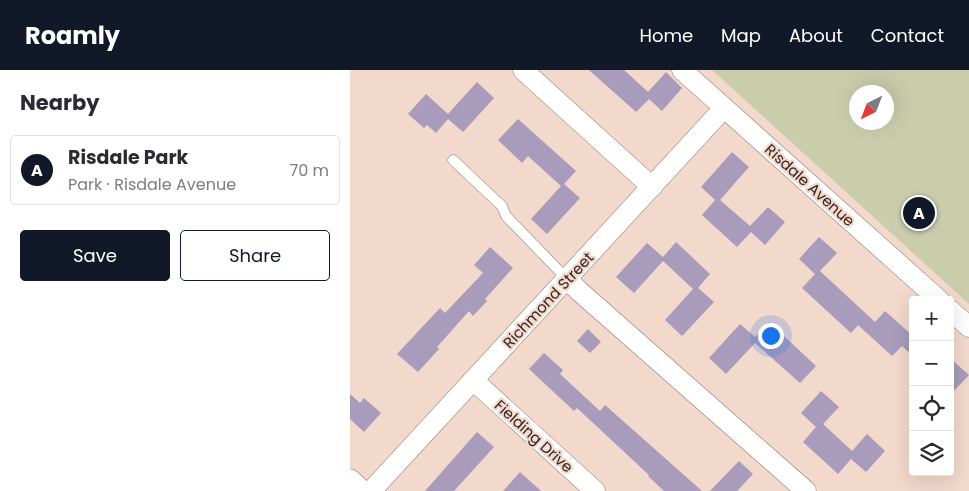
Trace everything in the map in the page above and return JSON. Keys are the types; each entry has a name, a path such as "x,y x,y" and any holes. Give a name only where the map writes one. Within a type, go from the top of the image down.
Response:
{"street":[{"path":"523,70 652,187"},
{"name":"Risdale Avenue","path":"682,70 935,296"},
{"name":"Richmond Street","path":"371,491 724,108"},
{"path":"567,279 806,491"},
{"path":"954,314 969,327"},
{"name":"Fielding Drive","path":"473,380 595,491"},
{"path":"350,479 363,491"}],"lane":[{"path":"453,160 502,206 506,216 567,279"}],"green space":[{"path":"712,70 969,70 969,304"}],"building":[{"path":"589,70 624,70 648,92 666,72 682,88 662,111 649,99 636,112"},
{"path":"477,82 494,98 463,132 448,119 436,133 427,125 424,128 408,114 426,94 448,114"},
{"path":"518,119 576,171 564,184 580,198 547,234 531,219 561,186 528,156 522,163 498,140"},
{"path":"732,152 749,167 720,200 750,226 768,207 785,222 765,245 751,232 737,247 702,215 715,200 701,187"},
{"path":"819,237 837,253 820,271 875,322 885,311 909,332 909,352 902,346 892,356 858,325 851,333 802,288 815,274 799,259"},
{"path":"676,242 710,274 698,288 714,302 682,336 665,320 693,289 663,261 634,293 616,277 647,243 663,257"},
{"path":"490,247 513,268 485,299 487,301 473,316 469,311 418,372 397,354 440,308 445,313 483,273 474,265"},
{"path":"769,322 816,366 800,383 755,343 726,374 709,358 740,324 755,337"},
{"path":"588,329 601,342 590,353 577,341"},
{"path":"544,353 563,370 560,374 600,411 605,405 702,491 664,491 577,408 574,411 529,369"},
{"path":"954,362 969,375 954,391"},
{"path":"821,391 839,407 823,424 852,451 867,434 885,451 866,472 851,459 838,474 803,442 816,427 801,413"},
{"path":"350,394 360,403 364,398 381,413 364,432 350,419"},
{"path":"477,432 494,447 454,491 425,491"},
{"path":"739,461 753,474 737,491 710,491"},
{"path":"520,472 541,491 503,491"}],"place":[{"name":"Risdale Park","path":"919,213"}]}
